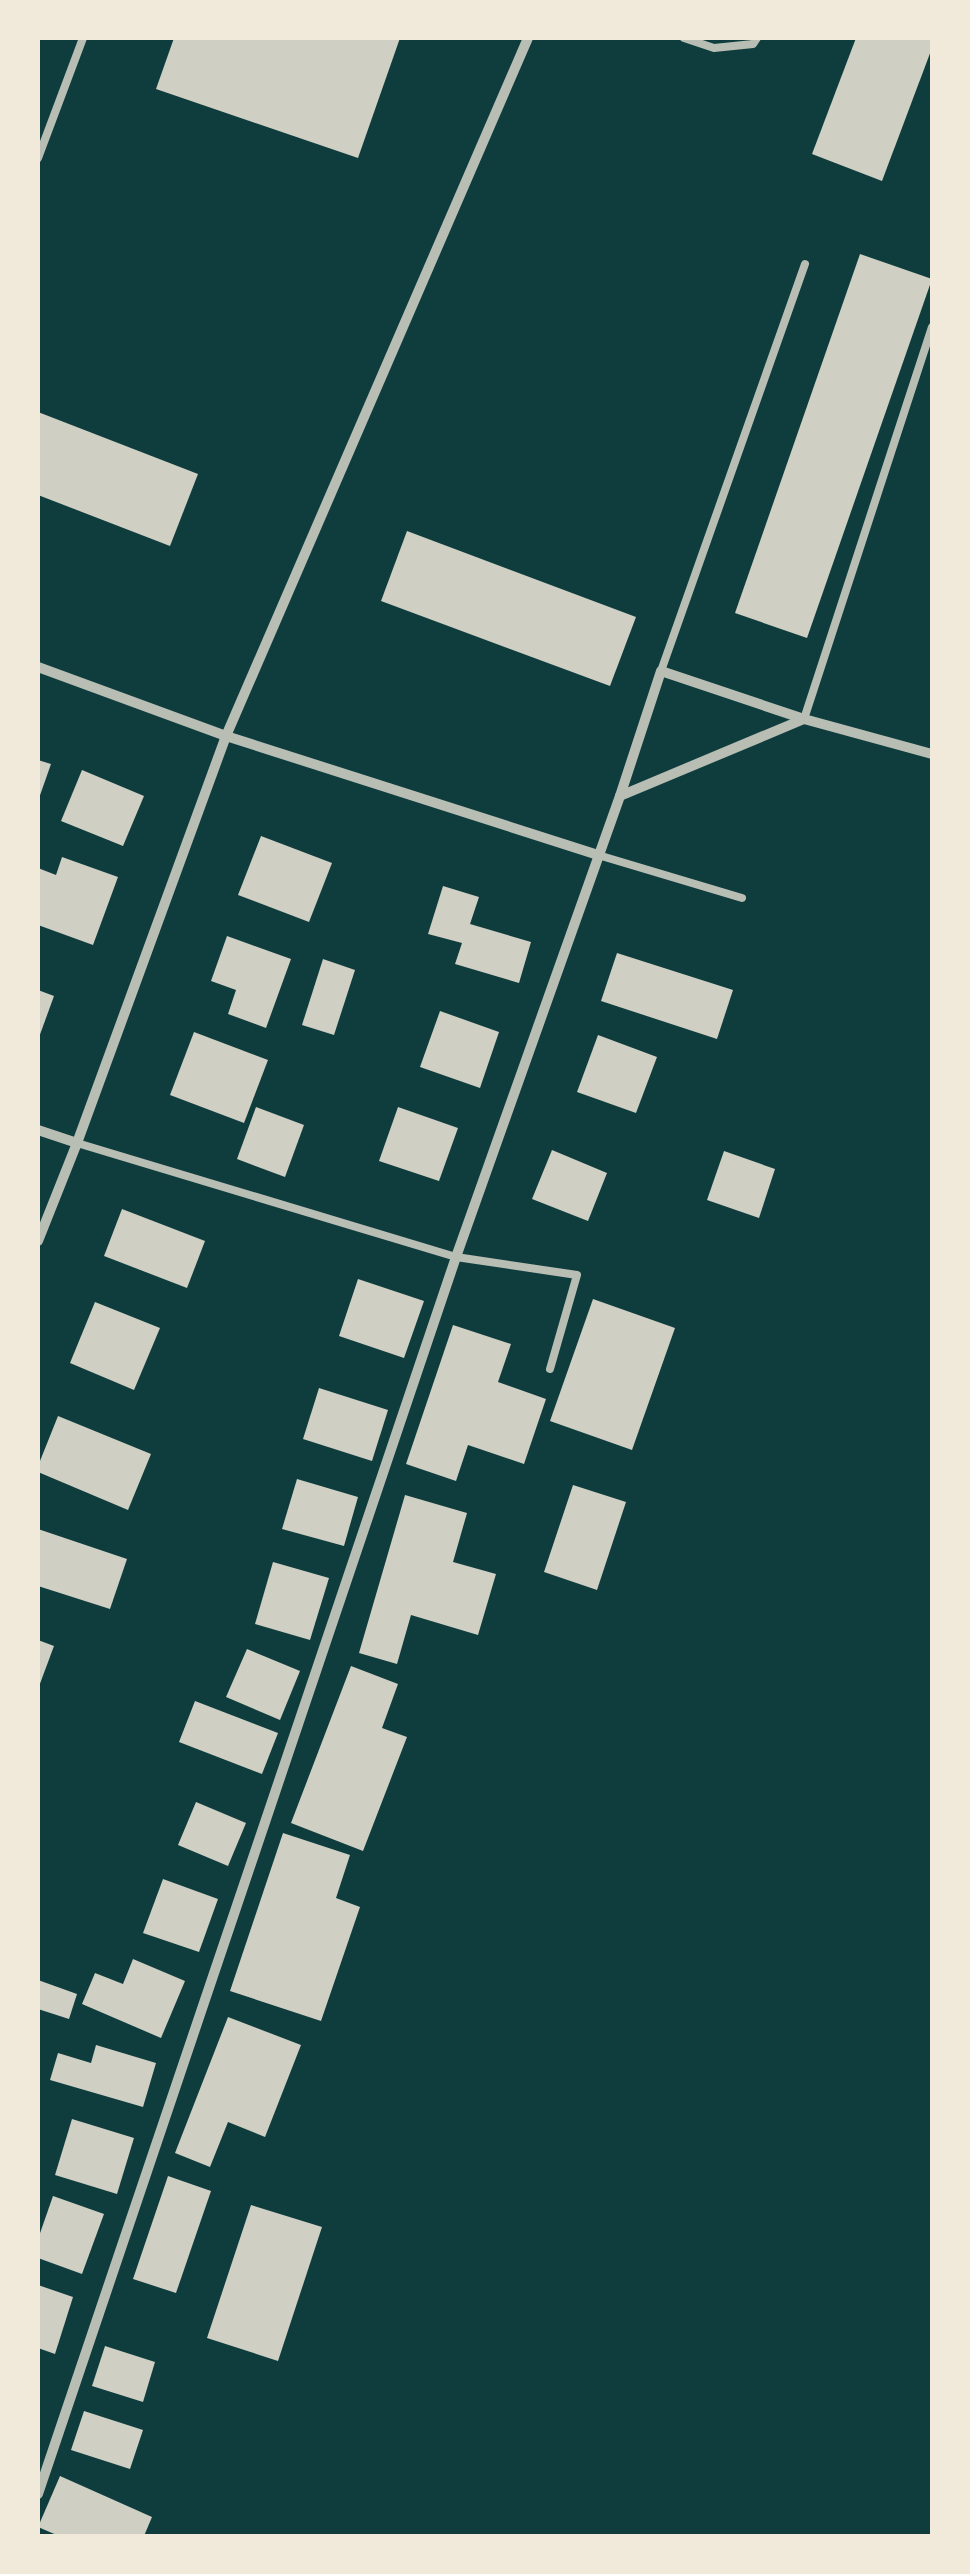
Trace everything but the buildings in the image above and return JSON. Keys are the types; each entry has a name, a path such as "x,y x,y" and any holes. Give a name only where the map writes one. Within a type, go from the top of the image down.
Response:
{"street":[{"path":"38,1241 226,736 528,38"},
{"path":"38,668 226,736 598,854"},
{"path":"38,2494 456,1257 661,671 804,719 932,754"},
{"path":"620,796 804,719"},
{"path":"38,1130 77,1143"}],"lane":[{"path":"38,158 82,38"},
{"path":"684,38 714,48 753,44 757,38"},
{"path":"661,671 805,264"},
{"path":"804,719 932,327"},
{"path":"598,854 742,898"},
{"path":"77,1143 456,1257 577,1274 550,1369"}]}
